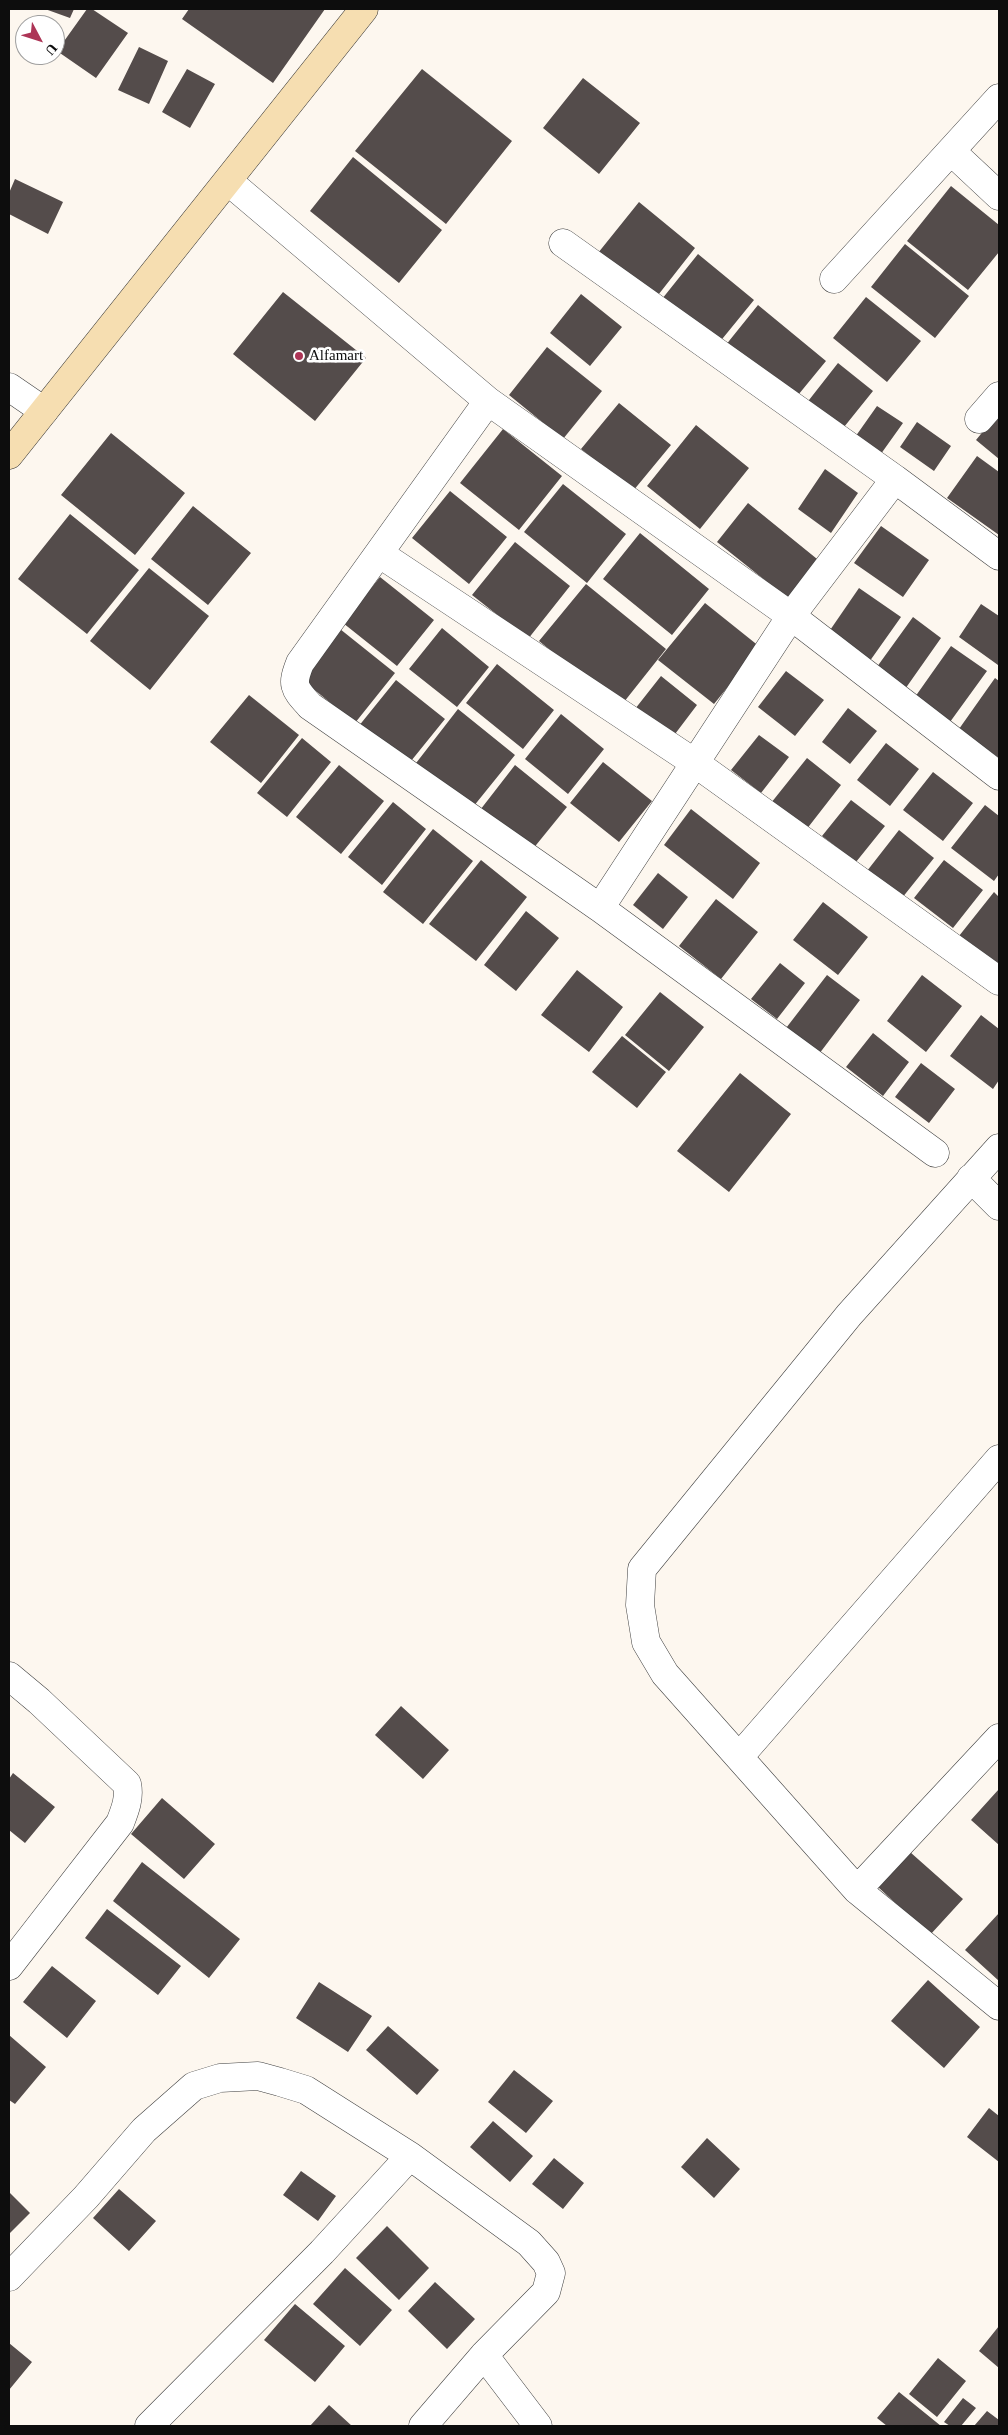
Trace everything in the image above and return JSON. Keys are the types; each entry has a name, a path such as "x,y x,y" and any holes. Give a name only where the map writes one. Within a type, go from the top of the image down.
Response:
{"street":[{"path":"9,454 364,9"},
{"path":"834,279 952,152 999,98"},
{"path":"952,152 999,196"},
{"path":"228,181 488,401 791,616 999,776"},
{"path":"563,243 895,479 999,556"},
{"path":"9,387 44,410"},
{"path":"979,419 999,396"},
{"path":"488,401 380,554 300,662 294,678 296,690 310,706 600,908 935,1152"},
{"path":"600,908 791,616 895,479"},
{"path":"380,554 696,763 999,981"},
{"path":"999,1148 848,1315 642,1569 640,1605 646,1642 665,1674 857,1890 999,2006"},
{"path":"971,1178 999,1206"},
{"path":"739,1757 999,1459"},
{"path":"9,1676 39,1701 127,1784 129,1792 126,1809 120,1823 9,1966"},
{"path":"857,1890 999,1738"},
{"path":"9,2277 86,2197 144,2130 194,2086 220,2078 258,2076 306,2090 410,2156 529,2243 546,2262 551,2273 546,2292 484,2355 423,2426"},
{"path":"149,2426 322,2252 410,2156"},
{"path":"484,2355 538,2426"}],"building":[{"path":"45,9 74,9 70,18"},
{"path":"87,9 92,9 128,33 96,78 65,57 65,40"},
{"path":"189,9 325,9 273,83 182,19"},
{"path":"139,47 168,61 149,104 118,90"},
{"path":"187,69 215,84 190,128 162,112"},
{"path":"422,69 512,141 446,224 355,151"},
{"path":"583,78 640,123 599,174 543,128"},
{"path":"353,157 442,230 399,283 310,211"},
{"path":"15,179 63,202 48,234 9,214 9,193"},
{"path":"951,186 999,225 999,252 968,290 907,241"},
{"path":"639,202 695,248 655,299 598,253"},
{"path":"905,244 969,296 935,338 871,287"},
{"path":"698,254 754,300 714,349 658,304"},
{"name":"Alfamart","path":"283,292 366,358 315,421 233,354"},
{"path":"581,294 622,327 590,366 550,333"},
{"path":"866,297 921,341 887,382 833,338"},
{"path":"758,305 826,361 794,400 725,346"},
{"path":"547,347 602,391 563,439 509,395"},
{"path":"838,363 873,391 836,437 802,409"},
{"path":"619,403 671,445 633,491 581,449"},
{"path":"877,406 903,423 878,458 853,440"},
{"path":"999,412 999,459 976,440"},
{"path":"917,422 951,446 934,471 900,447"},
{"path":"696,425 749,468 700,529 647,486"},
{"path":"503,429 562,476 519,530 460,483"},
{"path":"111,433 185,493 135,555 61,495"},
{"path":"977,456 999,472 999,535 947,498"},
{"path":"825,469 858,493 831,533 798,509"},
{"path":"563,484 626,534 587,583 524,532"},
{"path":"450,491 507,537 469,584 412,538"},
{"path":"748,503 822,563 791,601 717,542"},
{"path":"193,506 251,553 208,605 151,559"},
{"path":"70,514 139,570 87,634 18,579"},
{"path":"881,526 929,560 903,597 854,563"},
{"path":"640,533 709,589 672,635 603,579"},
{"path":"515,542 570,586 528,639 472,595"},
{"path":"149,568 209,616 150,690 90,641"},
{"path":"380,577 434,620 397,666 343,623"},
{"path":"586,584 666,649 620,707 539,641"},
{"path":"859,588 901,617 867,665 826,636"},
{"path":"705,603 760,647 714,704 658,660"},
{"path":"981,604 999,616 998,665 959,637"},
{"path":"913,617 941,638 903,692 874,671"},
{"path":"442,628 489,667 457,707 409,669"},
{"path":"340,629 395,673 355,723 300,678"},
{"path":"951,646 987,671 950,722 915,697"},
{"path":"497,664 554,710 523,749 466,703"},
{"path":"786,671 824,700 795,736 758,707"},
{"path":"661,676 697,705 672,738 635,709"},
{"path":"995,678 999,681 999,758 959,729"},
{"path":"396,680 445,719 407,766 358,727"},
{"path":"249,695 299,735 261,783 210,742"},
{"path":"848,708 877,731 850,764 822,742"},
{"path":"458,709 515,755 469,812 413,767"},
{"path":"561,714 604,749 568,794 525,759"},
{"path":"759,735 789,757 761,793 731,770"},
{"path":"302,738 331,762 287,817 257,793"},
{"path":"886,743 919,769 890,806 857,780"},
{"path":"807,758 841,785 806,830 771,803"},
{"path":"603,762 652,801 619,842 570,803"},
{"path":"339,765 384,801 341,854 296,817"},
{"path":"515,765 567,807 528,855 477,814"},
{"path":"933,772 973,803 943,841 903,810"},
{"path":"851,800 885,826 856,862 822,836"},
{"path":"393,802 426,829 382,885 348,857"},
{"path":"985,805 999,816 999,874 994,881 951,848"},
{"path":"691,809 760,863 733,899 664,845"},
{"path":"433,829 473,861 423,924 383,892"},
{"path":"899,830 934,858 902,898 867,871"},
{"path":"481,860 527,897 476,961 429,924"},
{"path":"944,860 983,890 953,928 914,898"},
{"path":"658,873 688,897 663,929 633,905"},
{"path":"994,892 999,897 999,967 959,936"},
{"path":"716,899 758,932 721,979 679,946"},
{"path":"823,902 868,937 838,975 793,940"},
{"path":"526,911 559,938 516,991 484,965"},
{"path":"780,963 805,983 777,1019 751,999"},
{"path":"577,970 623,1007 589,1052 541,1015"},
{"path":"827,975 860,1000 816,1058 783,1032"},
{"path":"922,975 962,1006 926,1052 887,1021"},
{"path":"660,992 704,1027 669,1071 625,1035"},
{"path":"981,1015 999,1029 999,1080 993,1089 950,1056"},
{"path":"873,1033 909,1062 883,1096 846,1067"},
{"path":"622,1036 666,1072 637,1108 592,1072"},
{"path":"921,1063 955,1089 929,1123 895,1097"},
{"path":"740,1073 791,1114 729,1192 677,1151"},
{"path":"401,1706 449,1750 423,1779 375,1735"},
{"path":"13,1773 55,1807 25,1843 9,1830 9,1779"},
{"path":"999,1789 999,1845 971,1820"},
{"path":"162,1798 215,1844 184,1879 131,1834"},
{"path":"910,1852 963,1899 930,1935 878,1887"},
{"path":"142,1862 240,1939 209,1978 113,1901"},
{"path":"107,1909 181,1966 158,1995 85,1938"},
{"path":"999,1913 999,1981 965,1950"},
{"path":"52,1966 96,2001 67,2038 23,2002"},
{"path":"928,1980 980,2027 944,2068 891,2021"},
{"path":"319,1982 372,2016 348,2052 296,2018"},
{"path":"388,2026 439,2070 417,2095 366,2050"},
{"path":"9,2035 46,2067 15,2104 9,2100"},
{"path":"514,2070 553,2101 526,2133 488,2102"},
{"path":"989,2108 999,2116 999,2162 967,2137"},
{"path":"493,2121 533,2156 510,2182 470,2147"},
{"path":"707,2138 740,2169 714,2198 681,2167"},
{"path":"554,2158 584,2183 563,2209 532,2184"},
{"path":"301,2171 336,2196 318,2221 283,2195"},
{"path":"119,2189 156,2221 129,2251 93,2218"},
{"path":"9,2192 30,2213 9,2234"},
{"path":"387,2226 429,2268 399,2300 356,2258"},
{"path":"345,2268 392,2310 360,2346 313,2304"},
{"path":"435,2282 475,2319 447,2349 408,2311"},
{"path":"295,2304 345,2346 315,2382 264,2340"},
{"path":"999,2326 999,2368 979,2351"},
{"path":"9,2343 32,2362 9,2390"},
{"path":"938,2358 966,2381 937,2417 909,2394"},
{"path":"899,2392 941,2426 887,2426 877,2418"},
{"path":"963,2398 976,2408 961,2426 950,2426 944,2422"},
{"path":"329,2405 352,2426 310,2426"},
{"path":"987,2411 999,2420 999,2426 974,2426"}],"place":[{"name":"Alfamart","path":"299,356"}]}
